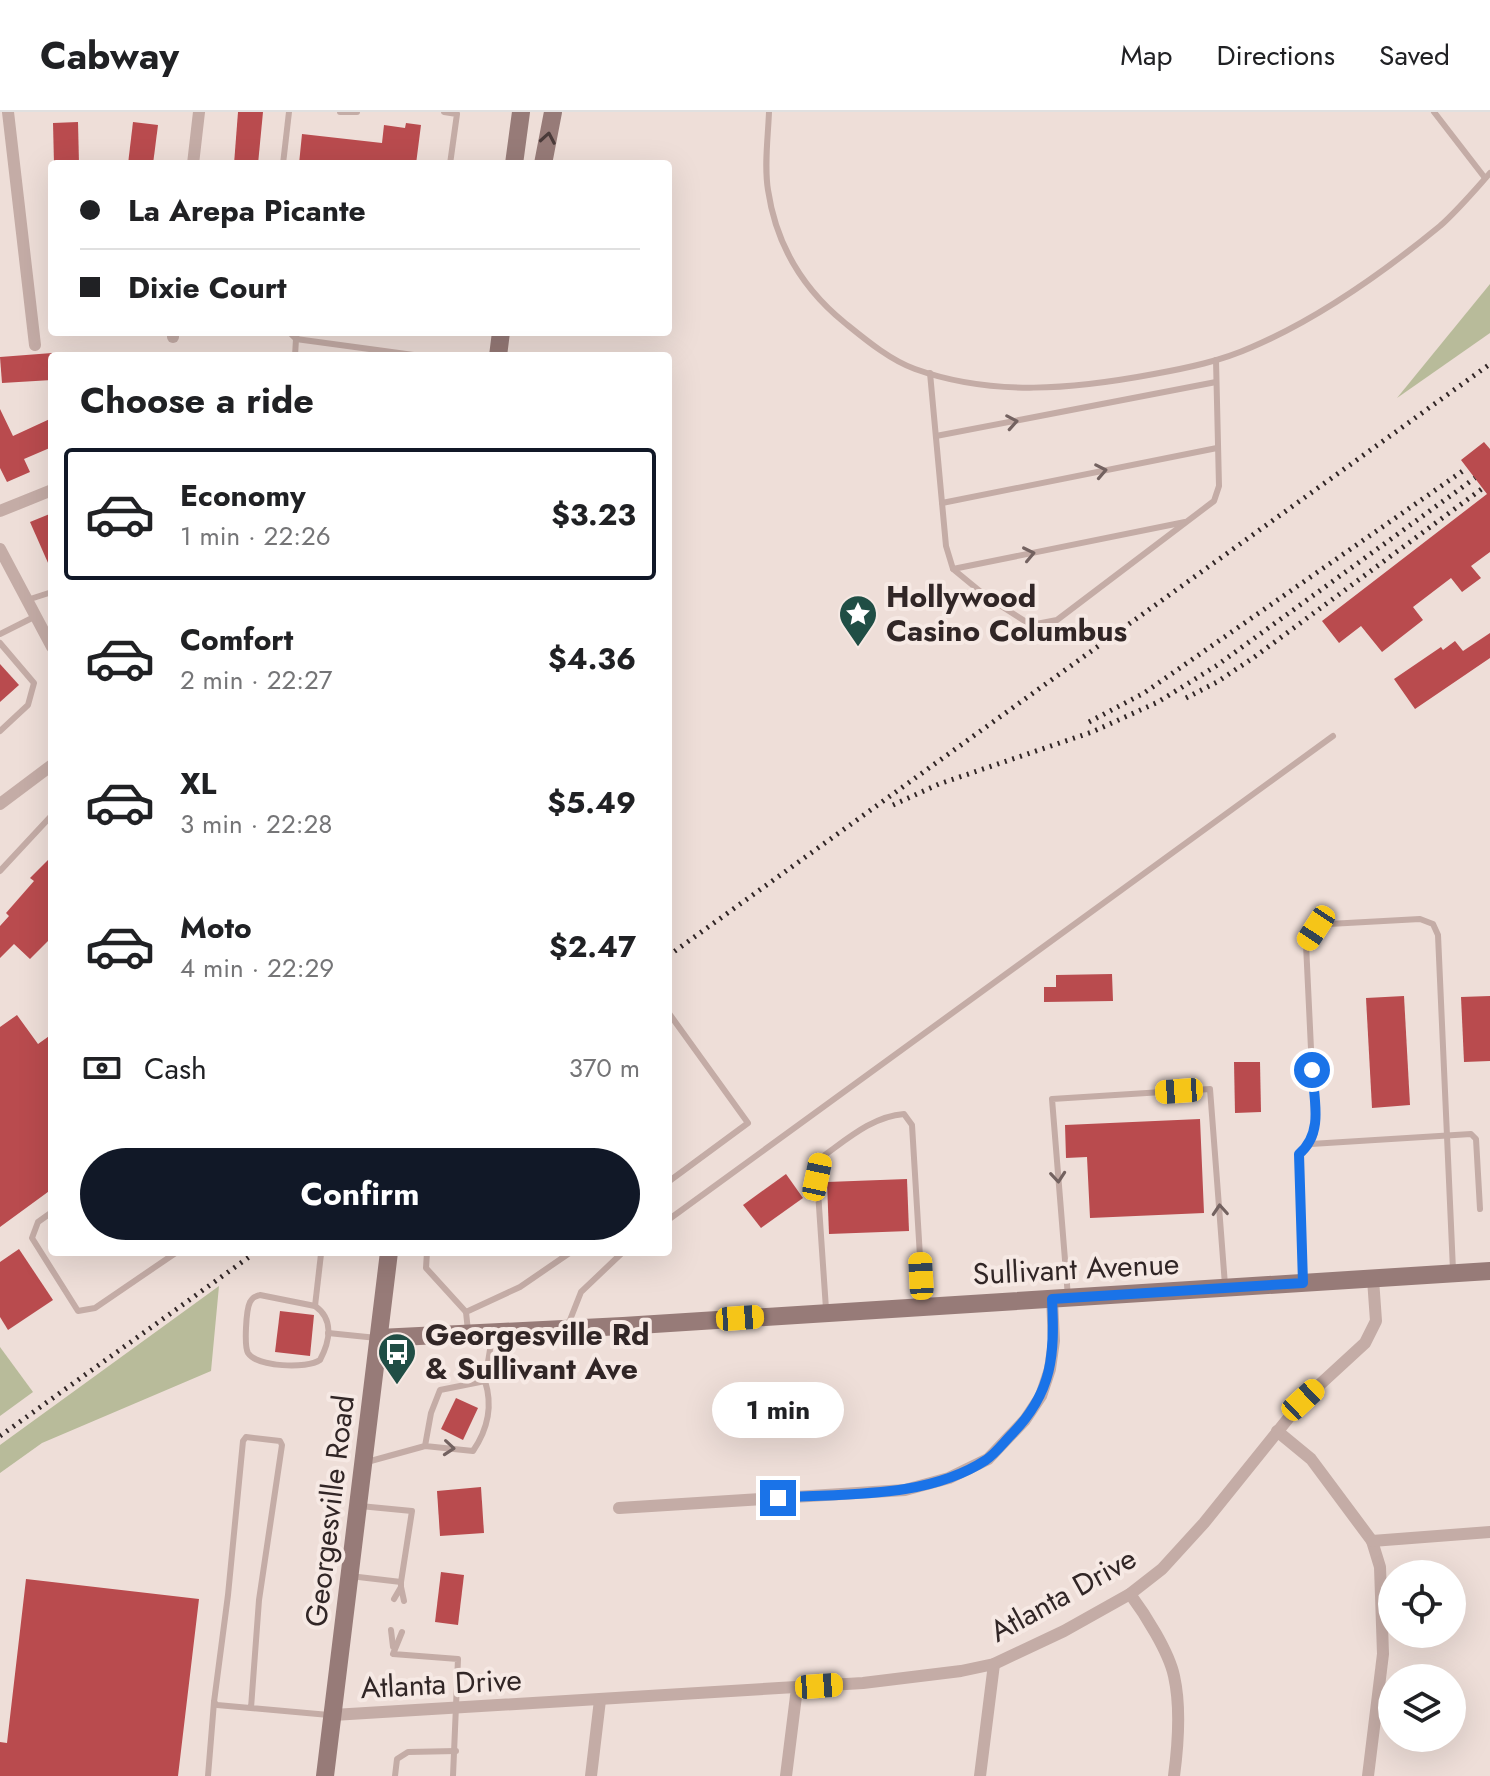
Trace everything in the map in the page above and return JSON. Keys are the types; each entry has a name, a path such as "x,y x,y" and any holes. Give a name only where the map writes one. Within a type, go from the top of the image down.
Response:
{"main road":[{"path":"515,160 521,112"},
{"path":"544,160 553,112"},
{"name":"Georgesville Road","path":"325,1776 389,1256"},
{"name":"Sullivant Avenue","path":"379,1338 1490,1271"}],"street":[{"path":"8,112 35,345"},
{"path":"193,160 199,112"},
{"path":"0,511 48,492"},
{"path":"0,549 48,639"},
{"path":"0,804 48,768"},
{"name":"Atlanta Drive","path":"333,1715 863,1683 994,1664 1064,1631 1130,1594 1162,1569 1204,1523 1303,1400 1365,1343 1376,1321 1373,1279"},
{"path":"619,1508 905,1490 962,1472 988,1459 1025,1420 1041,1396 1050,1369 1060,1298"},
{"path":"1277,1431 1311,1459 1372,1541 1380,1567 1383,1654 1368,1776"},
{"path":"1372,1541 1490,1532"},
{"path":"1130,1594 1146,1615 1174,1675 1178,1741 1174,1776"},
{"path":"980,1776 994,1664"},
{"path":"786,1776 797,1688"},
{"path":"591,1776 600,1700"}],"lane":[{"path":"283,160 289,112"},
{"path":"340,112 357,112"},
{"path":"444,112 457,114 451,160"},
{"path":"769,112 767,189 783,245 800,277 824,306 879,349 913,368 994,388 1045,389 1122,380 1216,360 1253,347 1357,288 1442,224 1488,176 1434,112"},
{"path":"303,336 397,352"},
{"path":"930,373 946,546 953,569 987,597 1031,625 1057,620 1214,501 1219,486 1216,360"},
{"path":"936,436 1216,382"},
{"path":"942,503 1217,448"},
{"path":"953,569 1188,521"},
{"path":"27,600 48,593"},
{"path":"0,634 36,616"},
{"path":"0,643 34,683 28,705 0,731"},
{"path":"672,1217 1333,736"},
{"path":"0,871 48,819"},
{"path":"1303,1283 1299,1154 1311,1144 1315,1133 1306,944 1316,928 1344,923 1420,919 1433,924 1438,935 1453,1274"},
{"path":"672,1018 748,1123 672,1179"},
{"path":"1060,1298 1052,1099 1210,1089 1225,1288"},
{"path":"826,1312 817,1177 822,1157 889,1115 904,1114 912,1125 923,1306"},
{"path":"1311,1144 1471,1134 1476,1139 1480,1209"},
{"path":"48,1215 38,1222 32,1238 78,1311 95,1308 171,1256"},
{"path":"315,1306 321,1256"},
{"path":"427,1256 426,1268 466,1312 469,1334"},
{"path":"466,1312 520,1287 565,1256"},
{"path":"567,1329 581,1292 619,1256"},
{"path":"255,1296 315,1306 327,1317 328,1333 325,1352 313,1365 262,1362 247,1352 248,1308 255,1296"},
{"path":"328,1333 379,1338"},
{"path":"364,1464 425,1446 473,1451 485,1434 490,1397 485,1381 492,1333"},
{"path":"425,1446 431,1413 440,1390 485,1381"},
{"path":"208,1776 243,1441 246,1437 280,1441 282,1445 259,1600 251,1708"},
{"path":"359,1506 412,1511 401,1585 394,1599"},
{"path":"350,1576 401,1585"},
{"path":"401,1585 404,1601"},
{"path":"391,1630 393,1654 458,1659 453,1776"},
{"path":"393,1649 402,1632"},
{"path":"214,1702 217,1705 333,1715"},
{"path":"395,1776 397,1759 408,1752 456,1751"}],"green space":[{"path":"1490,284 1490,333 1397,398"},
{"path":"219,1286 211,1371 42,1443 0,1473 0,1445"},
{"path":"0,1347 33,1392 0,1416"}],"building":[{"path":"238,112 263,112 258,160 234,160"},
{"path":"78,122 79,160 54,160 53,123"},
{"path":"133,122 158,125 154,160 128,160"},
{"path":"406,123 421,125 417,160 299,160 302,134 382,143 384,125 405,128"},
{"path":"48,353 48,380 2,383 0,357"},
{"path":"0,409 13,436 48,420 48,449 24,459 30,472 7,482 0,468"},
{"path":"1484,442 1490,449 1490,552 1471,566 1481,578 1462,592 1451,578 1413,607 1423,620 1382,652 1361,626 1339,643 1322,621 1487,494 1461,460"},
{"path":"48,515 48,563 30,522"},
{"path":"1490,633 1490,658 1415,709 1394,679 1441,647 1443,650 1455,641 1463,651"},
{"path":"0,664 19,685 0,702"},
{"path":"48,860 48,941 30,959 14,944 0,958 0,926 9,916 6,913 34,881 30,878"},
{"path":"1112,974 1113,1001 1044,1002 1044,987 1056,987 1056,975"},
{"path":"1404,996 1410,1105 1372,1108 1366,998"},
{"path":"1490,996 1490,1061 1464,1062 1461,997"},
{"path":"17,1015 38,1044 48,1037 48,1192 0,1227 0,1027"},
{"path":"1234,1062 1260,1062 1261,1112 1235,1113"},
{"path":"1200,1119 1204,1213 1090,1218 1087,1157 1066,1158 1065,1125"},
{"path":"786,1174 803,1198 761,1228 743,1205"},
{"path":"907,1179 909,1231 829,1234 827,1182"},
{"path":"19,1249 53,1300 8,1330 0,1317 0,1262"},
{"path":"280,1311 314,1315 310,1356 275,1352"},
{"path":"456,1398 478,1408 463,1440 441,1429"},
{"path":"481,1487 484,1533 440,1536 437,1491"},
{"path":"441,1572 464,1575 458,1625 435,1622"},
{"path":"26,1579 199,1599 178,1776 0,1776 0,1742 7,1743"}],"railway":[{"path":"672,953 1490,364"},
{"path":"1089,722 1144,693 1467,468"},
{"path":"893,805 939,784 1092,732 1158,702 1216,666 1475,478"},
{"path":"1186,698 1253,658 1483,488"},
{"path":"0,1436 250,1256"}],"place":[{"name":"Hollywood Casino Columbus","path":"858,648"},
{"name":"Georgesville Rd & Sullivant Ave","path":"397,1386"}],"route":[{"path":"778,1498 905,1490 949,1478 988,1459 1025,1420 1041,1396 1050,1369 1054,1341 1052,1299 1303,1283 1299,1154 1311,1144 1315,1133 1312,1070"}]}
